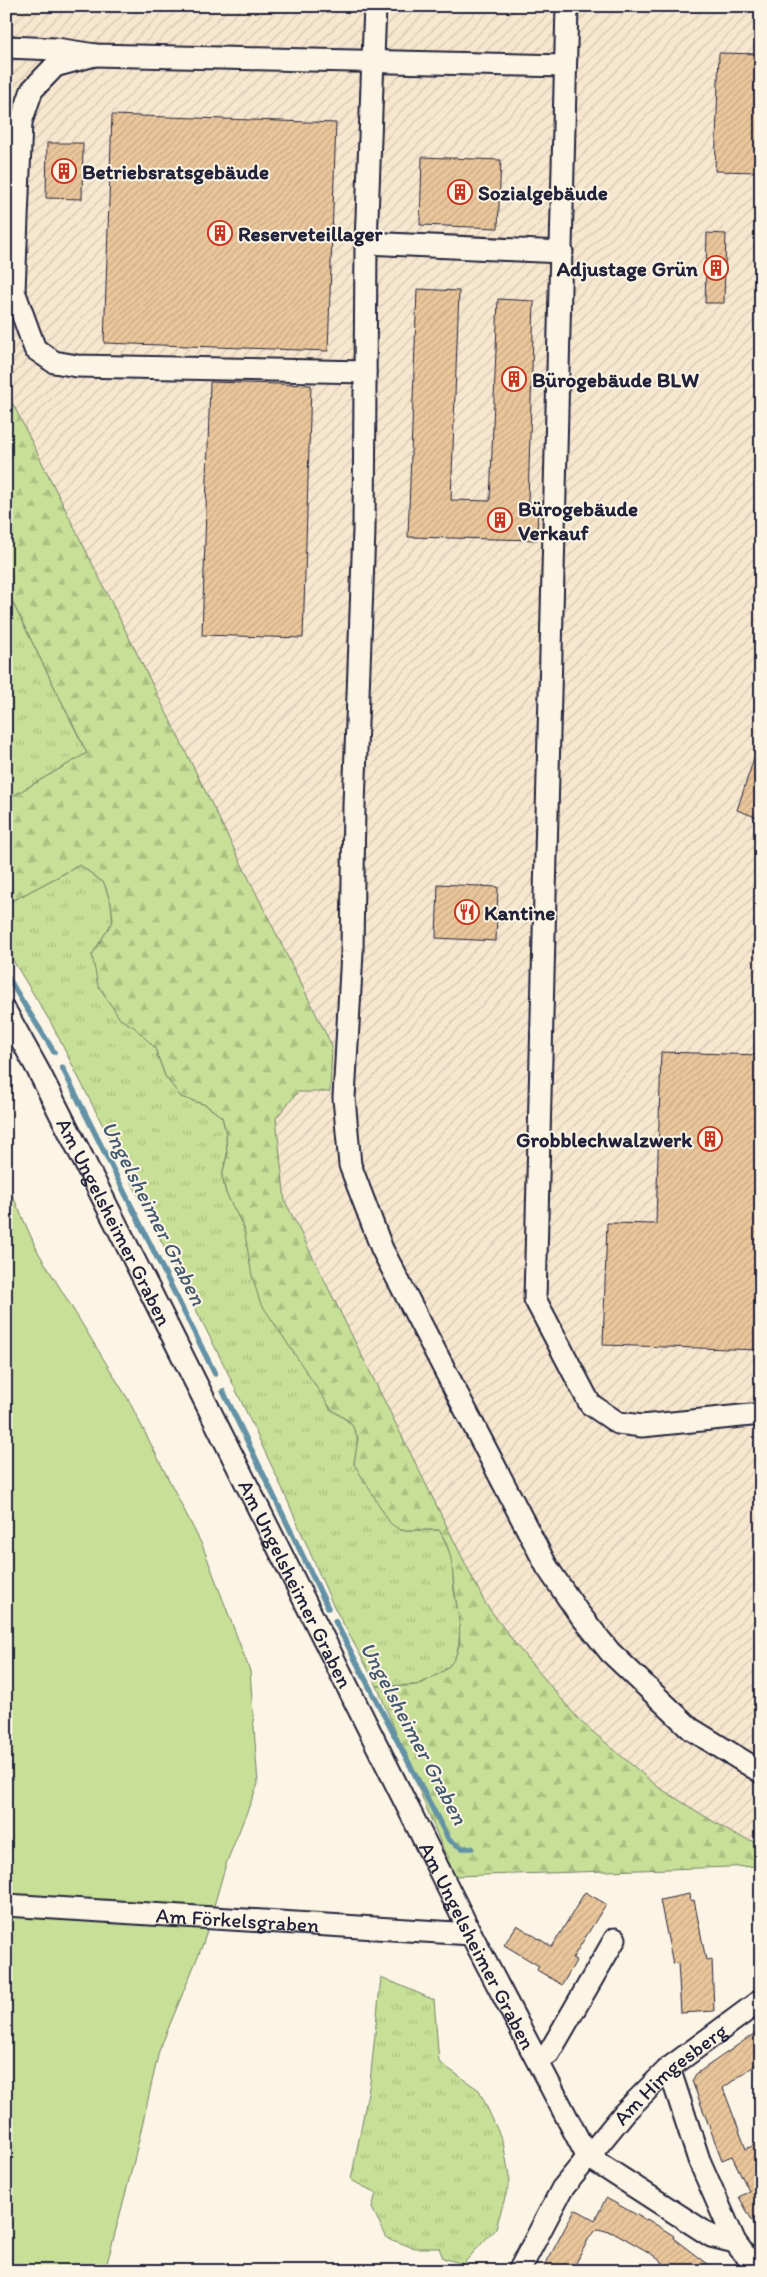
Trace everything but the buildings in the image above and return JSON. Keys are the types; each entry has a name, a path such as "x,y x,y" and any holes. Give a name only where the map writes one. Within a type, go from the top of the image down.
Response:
{"street":[{"path":"375,6 366,243 364,530 354,805 352,952 344,1098 350,1165 382,1249 547,1567 577,1611 610,1652 691,1729 761,1772"},
{"path":"567,6 564,66 562,252 535,1299 590,1404 618,1423 642,1426 761,1414"},
{"path":"6,47 56,49 95,55 564,66"},
{"path":"95,55 54,66 32,90 21,122 14,291 35,349 54,362 77,366 365,372"},
{"path":"366,243 562,252"},
{"name":"Am Ungelsheimer Graben","path":"6,1012 38,1070 140,1272 471,1934 587,2156"},
{"name":"Am Förkelsgraben","path":"6,1905 471,1934"},
{"path":"538,2061 549,2053 615,1939"},
{"name":"Am Himgesberg","path":"519,2271 562,2189 587,2156 632,2105 669,2068 761,2000"},
{"path":"669,2068 699,2160 735,2242 757,2271"},
{"path":"587,2156 711,2236 735,2242"}],"shaded area":[{"path":"6,6 761,6 761,1844 735,1835 658,1787 580,1721 517,1646 485,1603 285,1200 276,1118 332,1046 6,390"}],"green space":[{"path":"6,390 332,1046 330,1092 298,1092 276,1118 285,1201 485,1603 517,1646 580,1721 658,1787 735,1835 761,1844 761,1866 454,1876 377,1686 406,1686 423,1683 445,1670 453,1661 457,1652 460,1629 451,1560 444,1538 439,1530 400,1530 390,1523 354,1464 358,1438 351,1423 331,1409 260,1302 252,1276 244,1228 226,1193 222,1176 227,1155 226,1133 222,1117 206,1105 181,1097 165,1076 155,1048 134,1027 120,1019 98,985 92,955 113,921 111,903 104,883 80,865 6,904 6,800 87,753 6,589"},
{"path":"6,589 87,753 6,800"},
{"path":"80,865 104,883 111,903 113,921 92,955 120,1019 134,1027 155,1048 165,1076 181,1097 206,1105 222,1117 226,1133 227,1155 222,1176 226,1193 244,1228 249,1249 330,1409 347,1421 356,1431 357,1444 354,1464 400,1530 440,1530 452,1558 454,1590 460,1623 459,1643 455,1660 439,1675 417,1685 377,1686 332,1603 282,1488 226,1369 51,1023 6,949 6,904"},
{"path":"6,1181 38,1252 128,1399 203,1547 250,1671 258,1784 226,1864 203,1944 159,2051 134,2161 105,2271 6,2271"},
{"path":"381,1977 434,2000 439,2062 479,2090 503,2142 510,2181 496,2228 463,2264 443,2258 439,2248 414,2248 387,2238 372,2208 376,2193 351,2180 370,2082"}],"waterway":[{"name":"Ungelsheimer Graben","path":"6,973 54,1052"},
{"name":"Ungelsheimer Graben","path":"62,1067 215,1374"},
{"name":"Ungelsheimer Graben","path":"223,1391 328,1608"},
{"name":"Ungelsheimer Graben","path":"335,1621 449,1840 462,1848 472,1848"}],"place":[{"name":"Betriebsratsgebäude","path":"64,171"},
{"name":"Sozialgebäude","path":"460,192"},
{"name":"Reserveteillager","path":"220,233"},
{"name":"Adjustage Grün","path":"716,268"},
{"name":"Bürogebäude BLW","path":"514,379"},
{"name":"Bürogebäude Verkauf","path":"500,520"},
{"name":"Kantine","path":"467,912"},
{"name":"Grobblechwalzwerk","path":"710,1139"}]}
